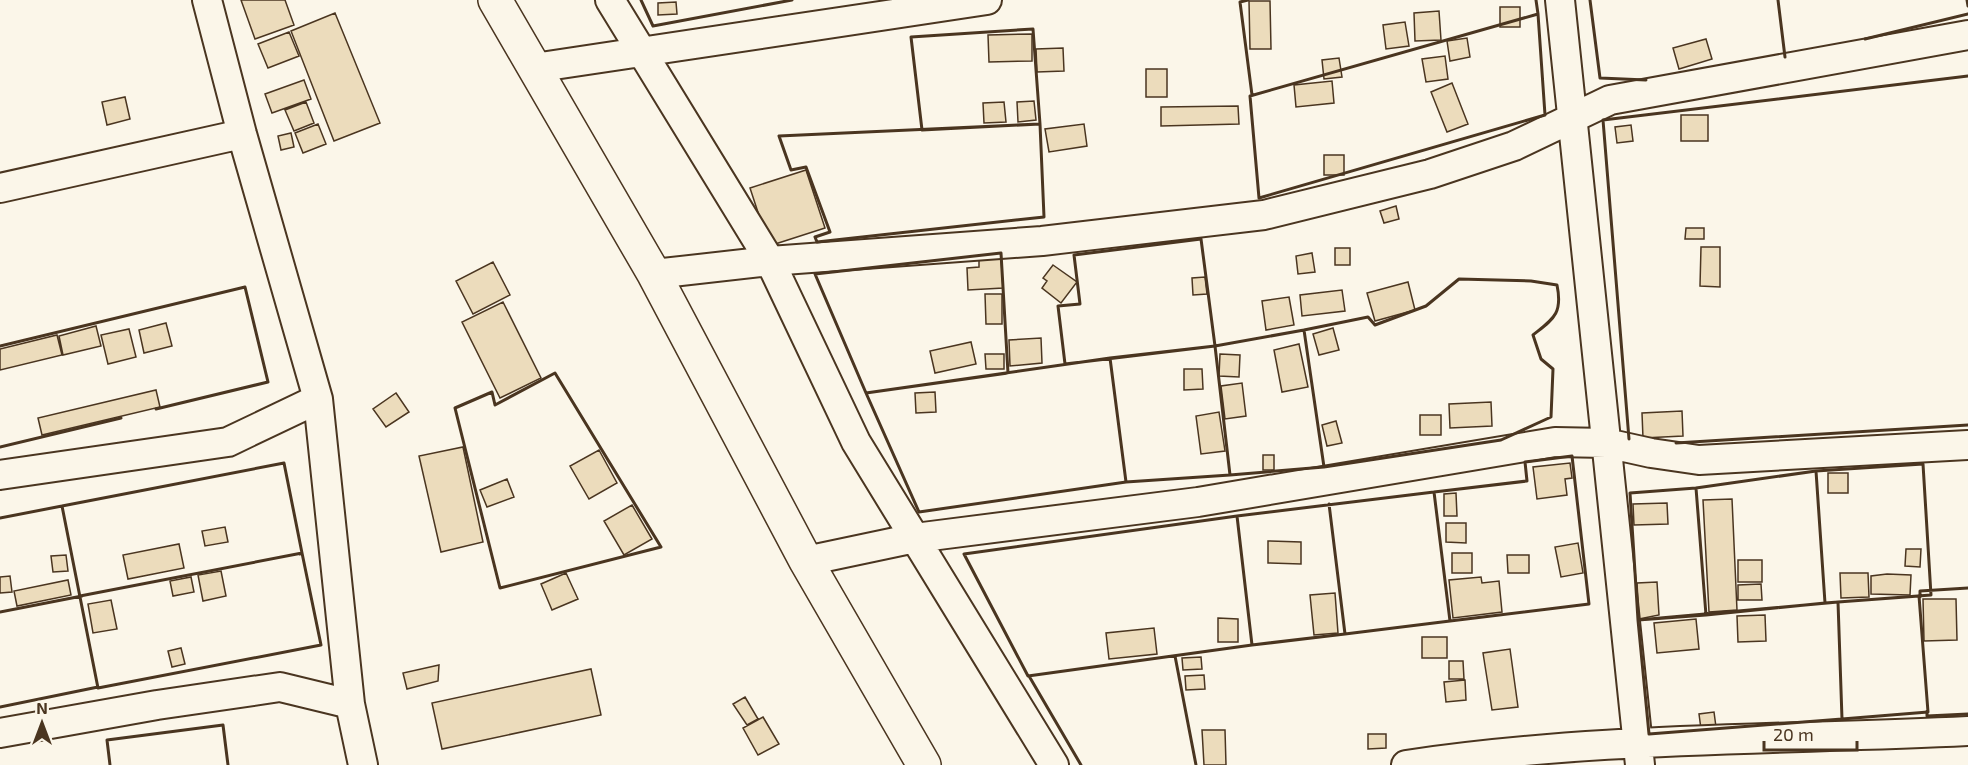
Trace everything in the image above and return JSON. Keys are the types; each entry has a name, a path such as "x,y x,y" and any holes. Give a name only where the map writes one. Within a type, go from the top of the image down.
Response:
{"main road":[{"path":"495,0 654,274 806,561 924,765"}],"street":[{"path":"207,0 242,134 318,399 350,704 363,765"},
{"path":"610,0 770,261 856,442 1054,765"},
{"path":"534,68 640,50 987,0"},
{"path":"1560,0 1570,118 1639,755"},
{"path":"654,274 770,261 1042,241 1264,215 1430,174 1514,146 1610,100 1968,35"},
{"path":"0,188 242,134"},
{"path":"0,476 228,442 318,399"},
{"path":"806,561 915,538 1198,502 1556,442 1606,443 1699,460 1968,446"},
{"path":"0,733 157,705 280,687 350,704"},
{"path":"1406,765 1473,755 1639,755 1968,731"}],"building":[{"path":"241,0 285,0 294,25 255,39"},
{"path":"1249,1 1270,1 1271,49 1250,49"},
{"path":"676,2 677,14 658,15 658,3"},
{"path":"1500,7 1520,7 1520,27 1500,27"},
{"path":"1439,11 1441,40 1415,41 1414,13"},
{"path":"335,13 380,123 334,141 291,31"},
{"path":"1405,22 1409,46 1386,49 1383,25"},
{"path":"289,32 299,56 268,68 258,44"},
{"path":"1032,34 1032,61 989,62 988,35"},
{"path":"1467,38 1470,57 1450,61 1447,41"},
{"path":"1706,39 1712,59 1679,69 1673,48"},
{"path":"1063,48 1064,71 1037,72 1036,49"},
{"path":"1445,56 1448,79 1426,82 1422,59"},
{"path":"1339,58 1342,77 1324,79 1322,60"},
{"path":"1146,69 1167,69 1167,97 1146,97"},
{"path":"304,80 311,99 272,113 265,94"},
{"path":"1332,81 1334,103 1296,107 1294,85"},
{"path":"1452,83 1468,124 1447,132 1431,92"},
{"path":"125,97 130,119 107,125 102,102"},
{"path":"1034,101 1036,120 1018,122 1017,102"},
{"path":"306,102 314,123 294,131 285,110"},
{"path":"1004,102 1006,122 984,123 983,103"},
{"path":"1238,106 1239,124 1161,126 1161,107"},
{"path":"1681,115 1708,115 1708,141 1681,141"},
{"path":"318,124 326,144 303,153 295,133"},
{"path":"1084,124 1087,146 1049,152 1045,129"},
{"path":"1631,125 1633,141 1617,143 1615,127"},
{"path":"291,133 294,147 281,150 278,136"},
{"path":"1324,155 1344,155 1344,175 1324,175"},
{"path":"806,170 825,228 769,246 750,188"},
{"path":"1396,206 1399,219 1384,223 1380,211"},
{"path":"1686,228 1704,228 1704,239 1685,239"},
{"path":"1701,247 1720,247 1720,287 1700,286"},
{"path":"1335,248 1350,248 1350,265 1335,265"},
{"path":"1312,253 1315,272 1298,274 1296,256"},
{"path":"1001,257 1003,288 968,290 967,268 979,267 979,258"},
{"path":"493,262 510,295 473,314 456,281"},
{"path":"1053,265 1077,282 1061,303 1042,288 1047,281 1043,278"},
{"path":"1205,277 1207,294 1193,295 1192,278"},
{"path":"1408,282 1415,310 1375,321 1367,293"},
{"path":"1342,290 1345,311 1302,316 1300,295"},
{"path":"985,294 1002,294 1002,324 986,324"},
{"path":"1289,297 1294,325 1266,330 1262,301"},
{"path":"503,302 541,378 500,398 462,322"},
{"path":"166,323 172,346 144,353 139,330"},
{"path":"96,326 101,346 63,355 59,336"},
{"path":"1333,328 1339,350 1319,355 1313,334"},
{"path":"129,329 136,357 108,364 101,335"},
{"path":"57,335 62,355 0,370 0,349"},
{"path":"1041,338 1042,363 1010,366 1009,340"},
{"path":"971,342 976,364 935,373 930,351"},
{"path":"1299,344 1308,387 1282,392 1274,350"},
{"path":"985,354 1004,354 1004,369 986,369"},
{"path":"1220,354 1240,355 1239,377 1219,376"},
{"path":"1184,369 1202,369 1203,389 1184,390"},
{"path":"1242,383 1246,416 1225,419 1221,386"},
{"path":"156,390 160,407 42,435 38,418"},
{"path":"935,392 936,412 916,413 915,393"},
{"path":"396,393 409,412 386,427 373,409"},
{"path":"1491,402 1492,426 1450,428 1449,404"},
{"path":"1682,411 1683,436 1643,438 1642,413"},
{"path":"1219,412 1225,451 1201,454 1196,416"},
{"path":"1420,415 1441,415 1441,435 1420,435"},
{"path":"1336,421 1342,443 1327,446 1322,425"},
{"path":"463,447 483,542 441,552 419,456"},
{"path":"599,450 617,483 589,499 570,466"},
{"path":"1263,455 1274,455 1274,470 1263,470"},
{"path":"1570,463 1572,478 1565,479 1567,495 1537,499 1533,467"},
{"path":"1828,473 1848,473 1848,493 1828,493"},
{"path":"507,479 514,497 487,507 480,490"},
{"path":"1456,493 1457,516 1444,516 1444,494"},
{"path":"1732,499 1737,610 1709,612 1703,500"},
{"path":"1667,503 1668,524 1634,525 1633,504"},
{"path":"632,505 652,539 624,555 604,521"},
{"path":"1446,523 1466,523 1466,543 1446,542"},
{"path":"225,527 228,542 205,546 202,531"},
{"path":"1268,541 1301,542 1301,564 1268,563"},
{"path":"1578,543 1583,573 1561,577 1555,547"},
{"path":"179,544 184,568 128,579 123,555"},
{"path":"1906,549 1921,549 1920,567 1905,566"},
{"path":"1452,553 1472,553 1472,573 1452,573"},
{"path":"66,555 68,571 53,572 51,556"},
{"path":"1507,555 1529,555 1529,573 1508,573"},
{"path":"1738,560 1762,560 1762,582 1738,582"},
{"path":"221,571 226,596 203,601 198,575"},
{"path":"566,573 578,599 552,610 541,584"},
{"path":"1840,573 1868,573 1869,597 1841,598"},
{"path":"1911,575 1910,595 1871,594 1871,576"},
{"path":"10,576 12,592 0,593 0,577"},
{"path":"191,577 194,592 173,596 170,581"},
{"path":"1481,577 1482,583 1499,581 1502,612 1453,618 1449,580"},
{"path":"68,580 71,595 17,606 14,591"},
{"path":"1657,582 1659,615 1639,619 1637,583"},
{"path":"1761,584 1762,600 1738,600 1738,585"},
{"path":"1335,593 1338,633 1314,635 1310,595"},
{"path":"1923,599 1956,599 1957,640 1924,641"},
{"path":"111,600 117,629 93,633 88,604"},
{"path":"1765,615 1766,641 1738,642 1737,616"},
{"path":"1218,618 1238,619 1238,642 1218,642"},
{"path":"1696,619 1699,649 1657,653 1654,623"},
{"path":"1154,628 1157,654 1109,659 1106,633"},
{"path":"1422,637 1447,637 1447,658 1422,658"},
{"path":"181,648 185,664 172,667 168,651"},
{"path":"1510,649 1518,707 1492,710 1483,653"},
{"path":"1201,657 1202,669 1183,670 1182,658"},
{"path":"1449,661 1463,661 1464,679 1449,679"},
{"path":"439,665 438,681 407,689 403,673"},
{"path":"591,669 601,715 442,749 432,703"},
{"path":"1204,675 1205,689 1186,690 1185,676"},
{"path":"1465,680 1466,700 1446,702 1444,682"},
{"path":"745,697 758,719 747,725 733,704"},
{"path":"1714,712 1716,727 1701,729 1699,714"},
{"path":"763,717 779,744 758,755 743,728"},
{"path":"1202,730 1225,730 1226,765 1204,765"},
{"path":"1368,734 1386,734 1386,748 1368,749"}],"wall":[{"path":"641,0 653,26 792,0"},
{"path":"1248,0 1240,2 1252,95"},
{"path":"1536,0 1538,14"},
{"path":"1590,0 1600,78 1646,80"},
{"path":"1778,0 1785,57"},
{"path":"1967,0 1968,6"},
{"path":"1538,14 1545,115 1259,198 1250,96 1538,14"},
{"path":"1865,39 1968,14"},
{"path":"1033,29 1040,124 922,130 911,37 1033,29"},
{"path":"1629,439 1603,120 1968,76"},
{"path":"1040,124 1044,217 817,242 815,237 830,232 806,167 791,170 779,136 1040,124"},
{"path":"1201,239 1215,346 1065,364 1058,306 1080,304 1074,255 1201,239"},
{"path":"1001,253 1008,373 866,393 815,274 1001,253"},
{"path":"1459,279 1531,281 1557,285 1559,303 1555,315 1533,335 1541,359 1553,369 1551,417 1501,440 1324,467 1304,330 1368,317 1375,325 1426,306 1459,279"},
{"path":"0,346 245,287 268,382 156,409"},
{"path":"1304,330 1324,467 1230,475 1215,346 1304,330"},
{"path":"1215,346 1230,475 1126,482 1110,358 1215,346"},
{"path":"1110,358 1126,482 919,512 866,393 1110,358"},
{"path":"555,373 661,547 500,588 455,408 492,392 495,405 555,373"},
{"path":"0,447 121,418"},
{"path":"1676,443 1968,425"},
{"path":"1572,456 1589,604 1450,621 1434,492 1527,481 1525,462 1572,456"},
{"path":"62,506 284,463 302,553 300,554"},
{"path":"1923,464 1931,595 1825,603 1816,471 1923,464"},
{"path":"1816,471 1825,603 1706,615 1696,488 1816,471"},
{"path":"1696,488 1706,615 1638,620 1630,493 1696,488"},
{"path":"1329,504 1345,634 1252,645 1237,516 1434,492 1450,621 1345,634 1329,504"},
{"path":"0,518 62,506 98,688 321,645 302,553 80,596"},
{"path":"1237,516 1252,645 1028,676 964,554 1237,516"},
{"path":"1920,597 1920,591 1968,588"},
{"path":"0,612 82,596"},
{"path":"1919,596 1928,712 1842,719 1838,602 1919,596"},
{"path":"1838,602 1842,719 1649,734 1638,620 1838,602"},
{"path":"1175,656 1196,765"},
{"path":"1029,676 1081,765"},
{"path":"0,707 98,687"},
{"path":"1927,711 1927,716 1968,714"},
{"path":"110,765 107,740 223,725 228,765"}]}
